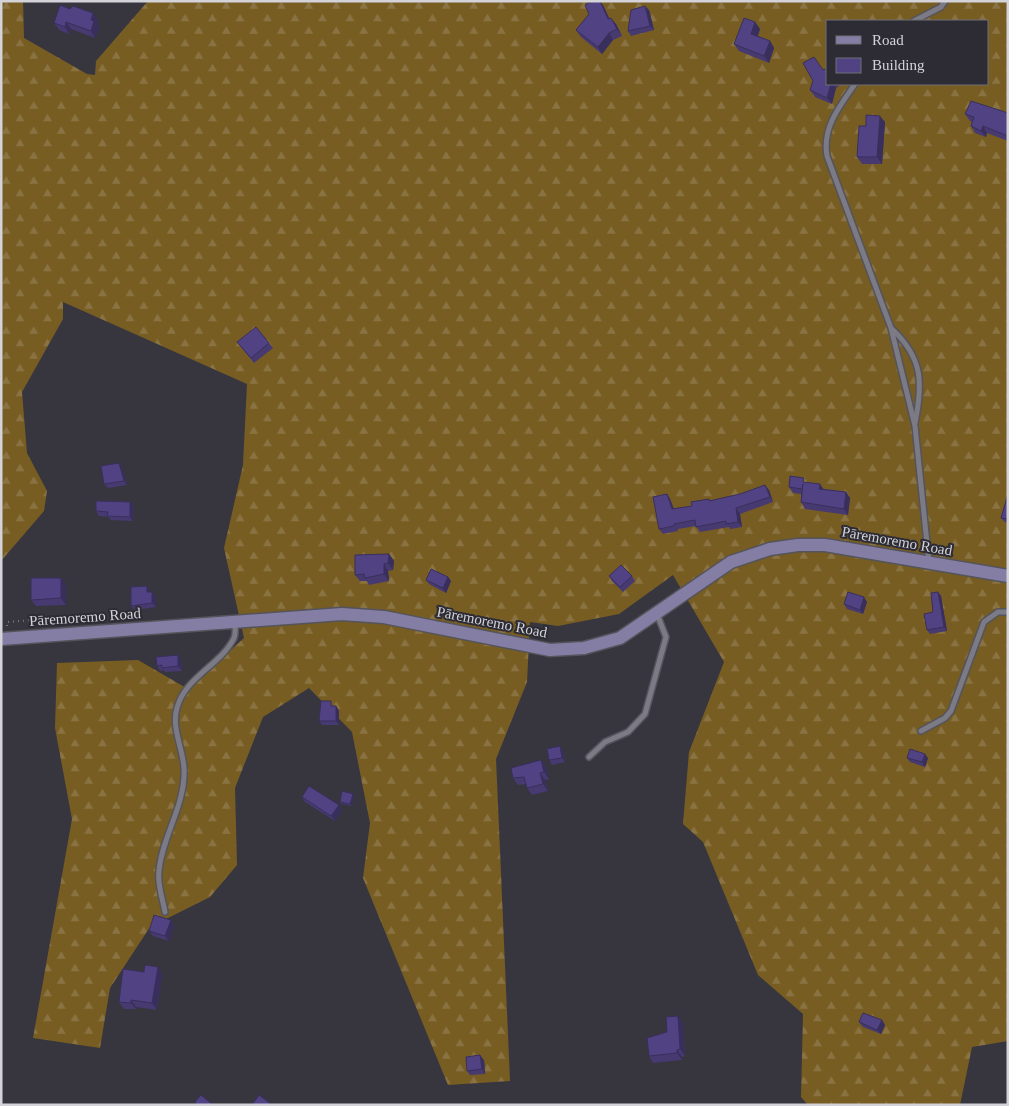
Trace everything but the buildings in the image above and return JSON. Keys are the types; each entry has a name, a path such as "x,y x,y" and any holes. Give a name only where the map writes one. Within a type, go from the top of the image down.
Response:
{"street":[{"name":"Pāremoremo Road","path":"5,639 342,614 384,617 550,650 584,648 620,638 731,562 770,549 798,545 824,545 1008,576"}],"lane":[{"path":"916,20 941,7 945,1"},
{"path":"854,85 828,127 825,146 890,328 915,426 929,563"},
{"path":"890,328 903,339 916,358 921,393 915,426"},
{"path":"921,731 945,718 951,711 984,622 998,612 1008,612"},
{"path":"589,757 605,742 628,732 645,714 665,648 666,637 657,614"},
{"path":"165,912 158,872 183,791 184,768 175,719 176,708 199,674 226,649 234,637 236,623"}],"path":[{"path":"5,639 7,622 84,616 86,633"}],"green space":[{"path":"1,1 23,1 24,38 87,74 95,75 96,61 148,1 1008,1 1008,1041 972,1047 960,1105 808,1105 801,1097 803,1014 758,975 703,842 683,824 689,752 724,662 673,575 619,614 558,626 530,622 527,682 496,759 510,1081 448,1085 363,878 370,823 352,732 309,688 263,717 235,788 237,865 210,897 150,927 110,988 100,1048 33,1038 72,819 55,728 57,663 138,660 188,689 244,638 224,548 243,465 247,384 63,302 63,319 22,392 27,453 47,491 44,511 1,561"}]}
